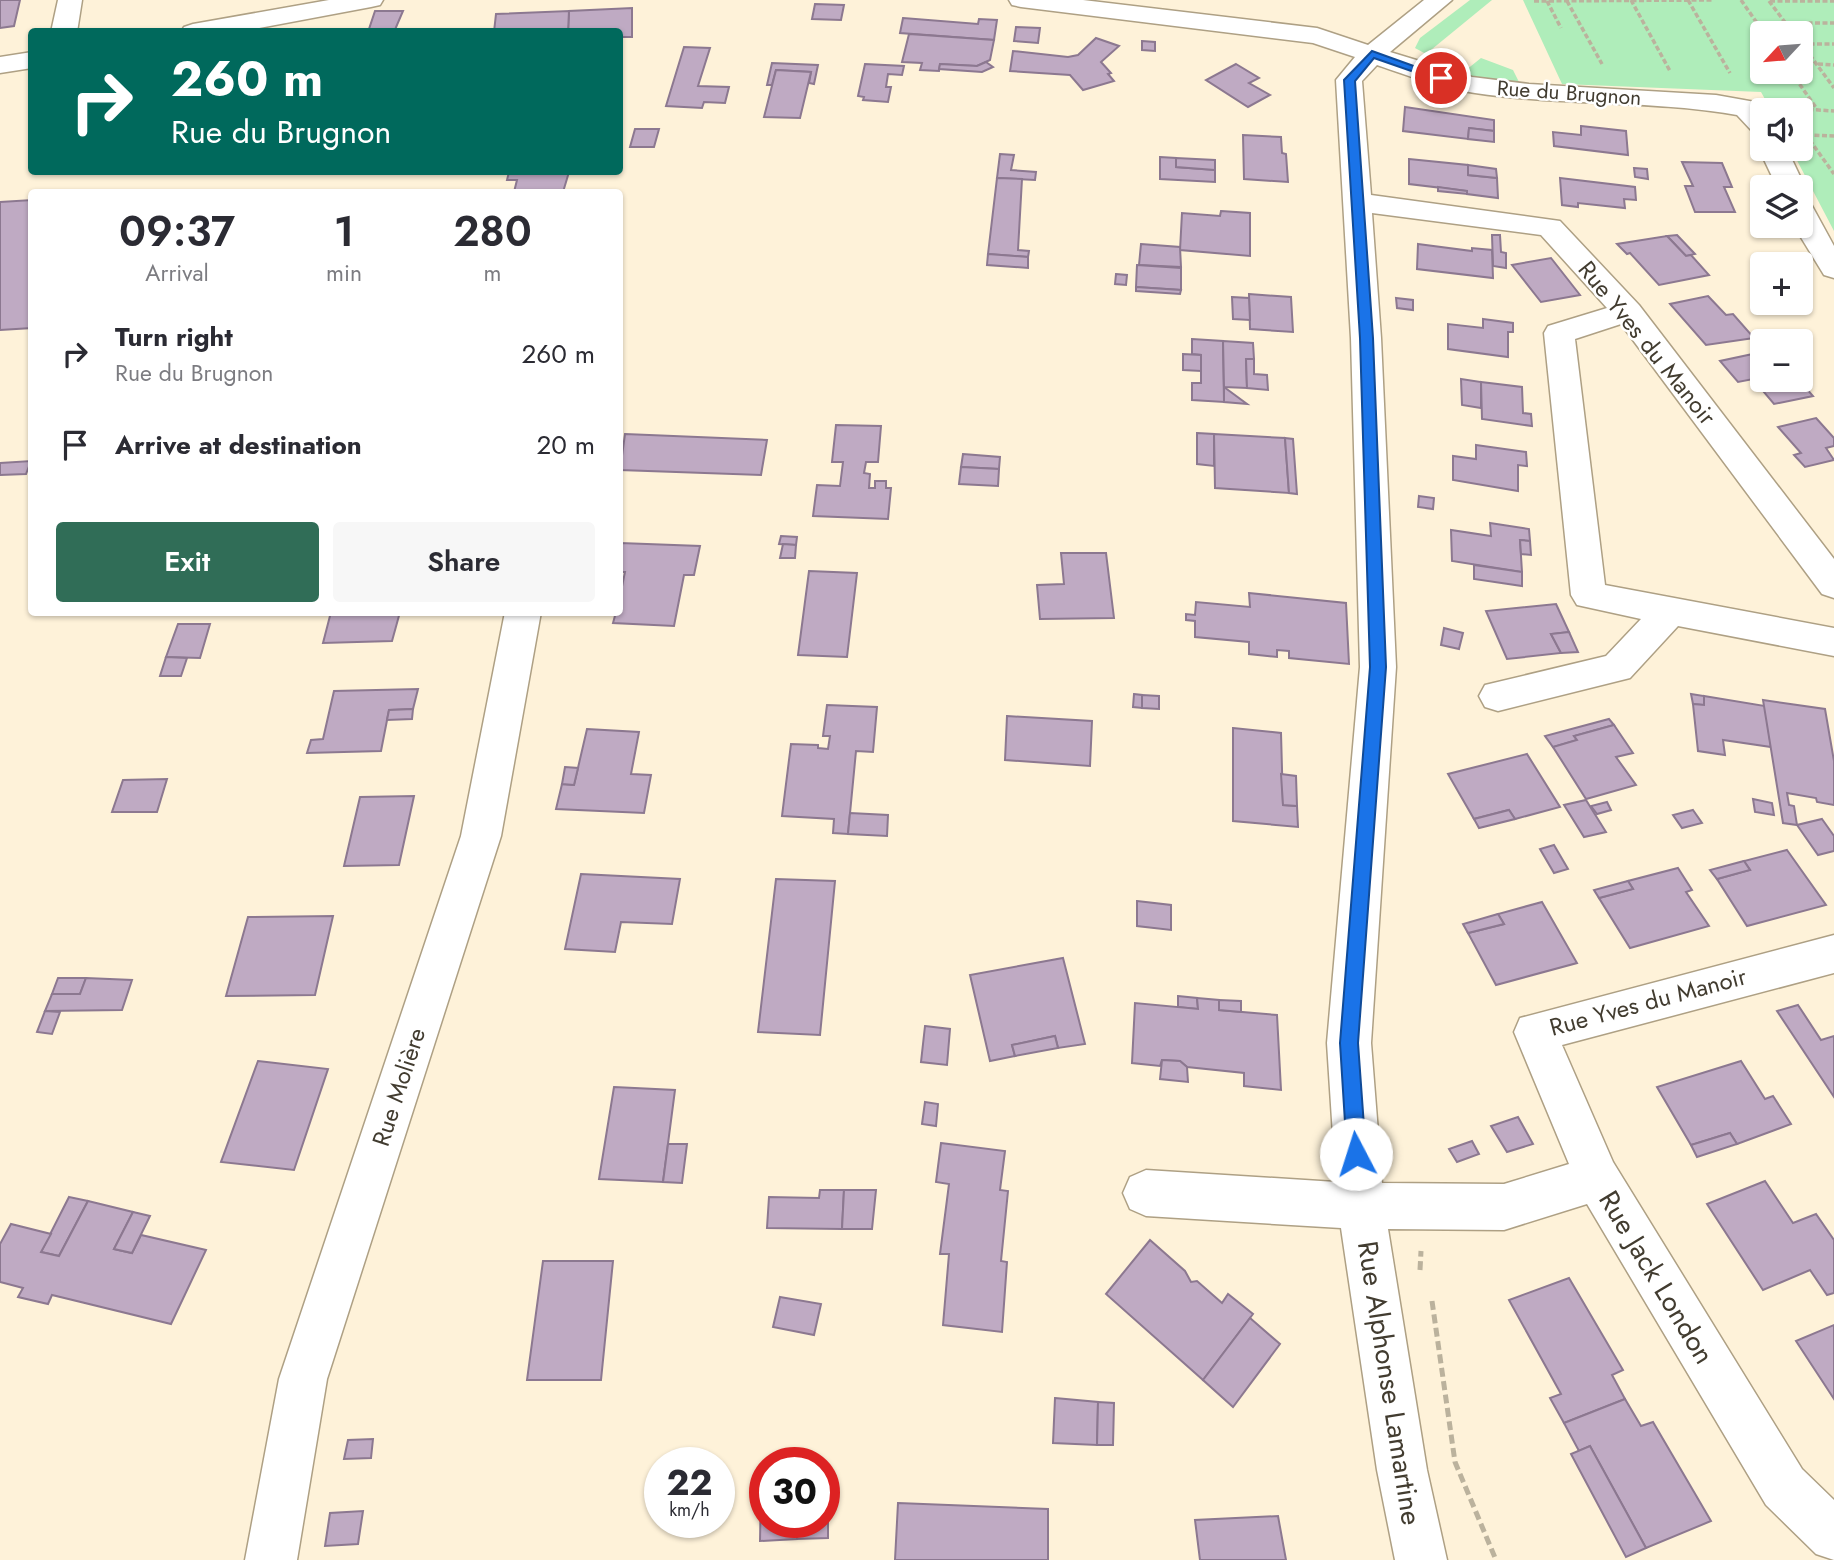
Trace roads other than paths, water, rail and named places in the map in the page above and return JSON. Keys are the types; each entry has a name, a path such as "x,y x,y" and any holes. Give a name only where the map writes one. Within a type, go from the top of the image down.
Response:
{"street":[{"path":"65,28 70,0"},
{"path":"215,28 371,0"},
{"name":"Rue du Brugnon","path":"1021,0 1317,36 1441,78 1472,85 1529,92 1716,103 1746,107 1750,112"},
{"name":"Rue Alphonse Lamartine","path":"1421,1560 1402,1470 1361,1206 1349,1043 1378,667 1366,338 1349,80 1372,54 1440,0"},
{"path":"0,65 28,61"},
{"name":"Rue Yves du Manoir","path":"1356,202 1550,227 1628,312 1834,585"},
{"path":"1813,236 1834,268"},
{"path":"1628,312 1559,333 1589,595 1834,642"},
{"path":"1498,696 1617,668 1670,611"},
{"name":"Rue Molière","path":"271,1560 303,1379 481,836 522,616"},
{"name":"Rue Yves du Manoir","path":"1597,1178 1535,1032 1834,954"},
{"name":"Rue Jack London","path":"1361,1206 1504,1207 1597,1178 1784,1487 1834,1536"},
{"name":"Rue Alphonse Lamartine","path":"1146,1194 1361,1206"}]}
